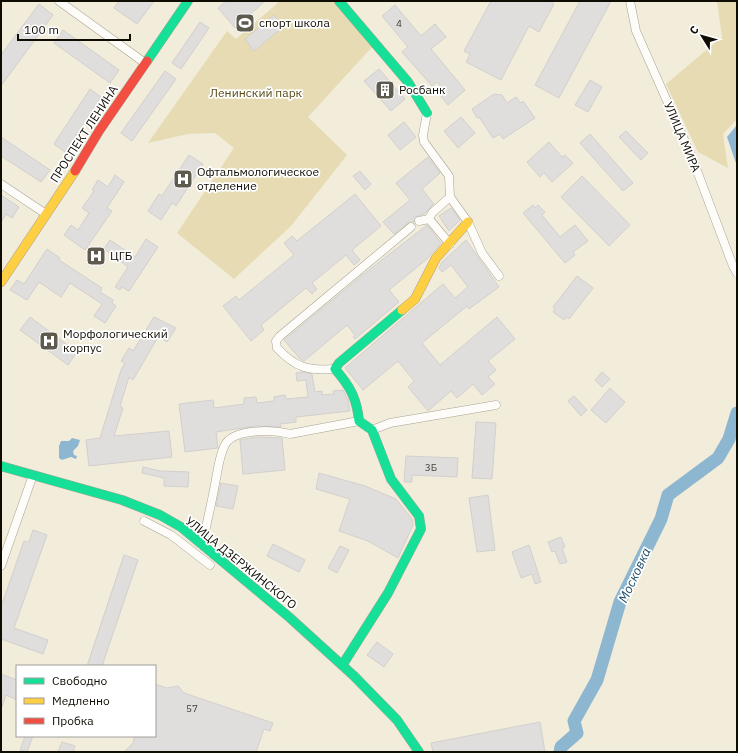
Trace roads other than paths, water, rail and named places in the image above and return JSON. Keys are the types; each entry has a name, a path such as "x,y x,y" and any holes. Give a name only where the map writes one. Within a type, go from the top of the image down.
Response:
{"main road":[{"name":"ПРОСПЕКТ ЛЕНИНА","path":"1,282 145,63 188,1"},
{"path":"339,1 408,82 427,113"},
{"path":"343,664 388,593 421,529 419,516 391,478 372,430 359,421 357,400 354,392 335,368 415,299 436,258 468,222"},
{"name":"УЛИЦА ДЗЕРЖИНСКОГО","path":"1,466 142,508 170,521 202,545 343,664 393,715 415,744 419,752"}],"street":[{"path":"59,1 145,63"},
{"name":"УЛИЦА МИРА","path":"630,1 636,31 691,155 737,273"},
{"path":"427,113 424,142 449,176 450,197 468,222 482,253 499,276"},
{"path":"1,184 46,214"},
{"path":"430,219 432,213 450,197"},
{"path":"419,221 430,219"},
{"path":"430,219 450,244"},
{"path":"335,368 316,370 291,362 277,348 276,341 280,336 411,227"},
{"path":"372,430 390,423 496,405"},
{"path":"202,545 221,457 226,443 234,436 243,432 279,431 290,434 359,421"},
{"path":"1,566 33,475"},
{"path":"144,521 171,535 210,566"}],"water":[{"path":"737,125 737,166 727,137"},
{"path":"72,438 80,440 78,446 73,451 74,455 77,456 76,459 71,457 62,460 59,458 59,446 61,441 69,441"}],"waterway":[{"name":"Московка","path":"560,752 561,747 577,733 574,721 597,680 620,602 661,519 668,495 718,458 729,439 737,413"}],"place":[{"name":"спорт школа","path":"245,23"},
{"name":"Росбанк","path":"385,90"},
{"name":"Офтальмологическое отделение","path":"183,179"},
{"name":"ЦГБ","path":"96,256"},
{"name":"Морфологический корпус","path":"49,341"}],"park label":[{"name":"Ленинский парк","path":"256,93"}]}
